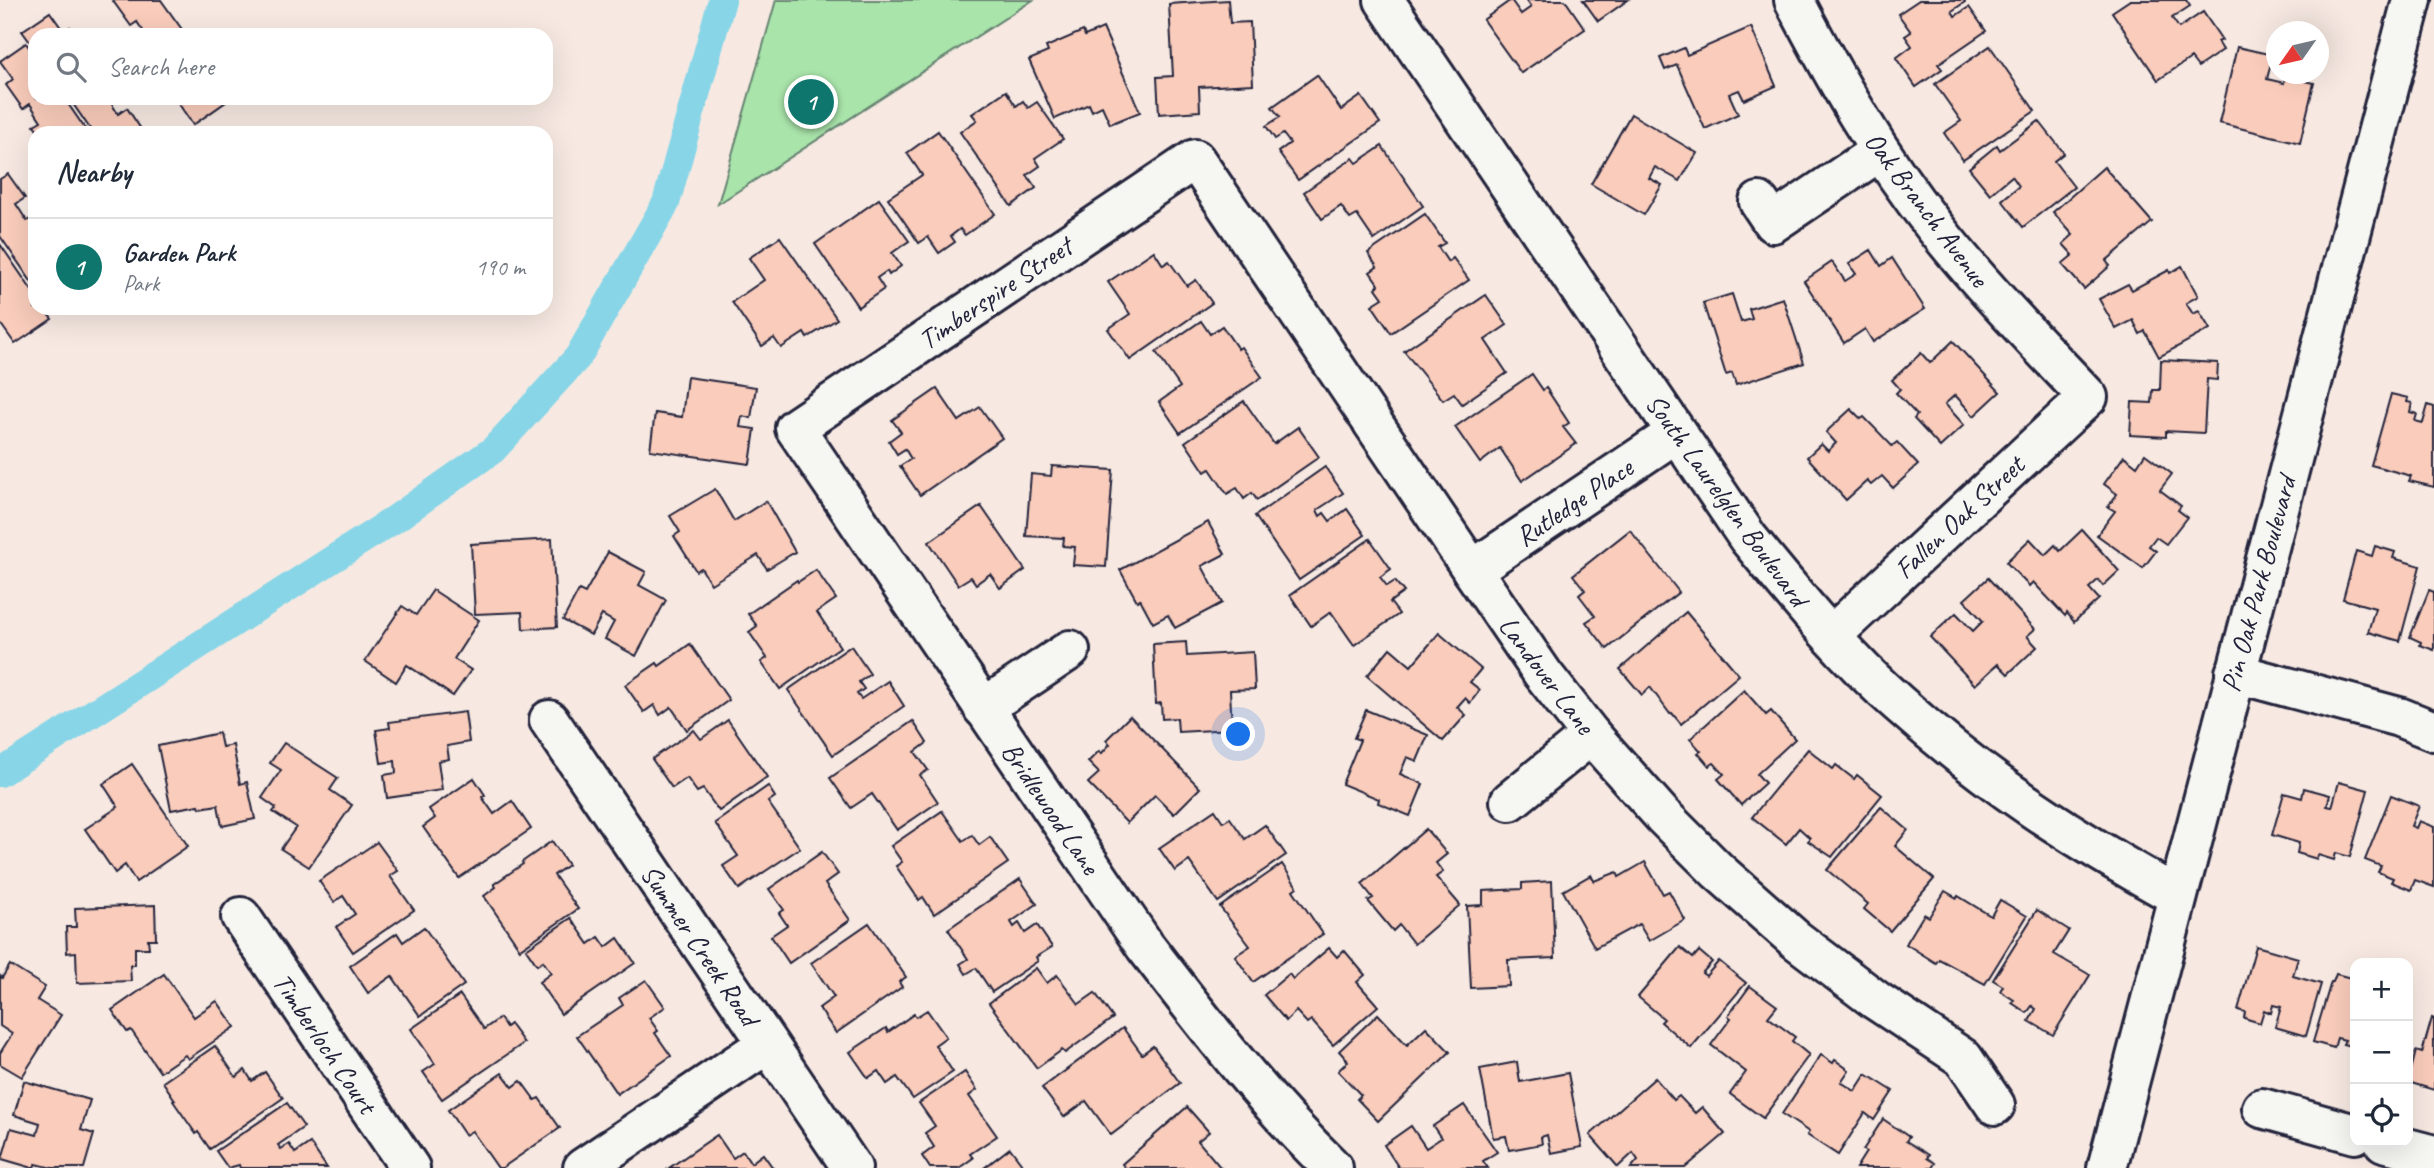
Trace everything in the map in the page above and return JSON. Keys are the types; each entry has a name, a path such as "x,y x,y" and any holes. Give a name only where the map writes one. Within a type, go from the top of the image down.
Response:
{"street":[{"name":"South Laurelglen Boulevard","path":"1384,0 1748,538 1831,636 1896,702 1961,757 2050,822 2102,855 2177,896"},
{"name":"Oak Branch Avenue","path":"1794,0 1835,78 1880,151 1934,226 1989,292 2088,397"},
{"name":"Pin Oak Park Boulevard","path":"2107,1168 2412,0"},
{"path":"1759,202 1773,223 1880,151"},
{"name":"Timberspire Street","path":"795,428 1195,159"},
{"name":"Landover Lane","path":"1195,159 1543,674 1591,735 1663,816 1718,871 1795,939 1877,1001 1962,1058 1995,1105"},
{"name":"Fallen Oak Street","path":"1831,636 2088,397"},
{"name":"Bridlewood Lane","path":"795,428 1145,946 1207,1027 1320,1164"},
{"name":"Rutledge Place","path":"1472,570 1676,433"},
{"path":"983,708 1070,650"},
{"path":"2235,673 2399,717 2434,731"},
{"name":"Summer Creek Road","path":"549,720 852,1168"},
{"path":"1510,801 1591,735"},
{"name":"Timberloch Court","path":"241,917 410,1168"},
{"path":"583,1168 767,1044"},
{"path":"2262,1108 2350,1133"},
{"path":"2402,1147 2434,1156"}],"green space":[{"path":"776,0 1033,0 718,204"}],"building":[{"path":"161,0 181,28 141,28 137,22 131,26 113,1"},
{"path":"1228,0 1230,23 1250,22 1253,84 1199,87 1200,111 1159,114 1157,77 1173,76 1169,4"},
{"path":"1511,0 1521,14 1531,7 1526,0 1565,0 1585,29 1521,73 1483,20"},
{"path":"1583,0 1628,0 1598,21"},
{"path":"1919,0 1964,0 1965,2 1952,11 1955,16 1969,7 1986,31 1938,64 1942,69 1916,87 1896,58 1912,46 1905,36 1911,32 1898,14"},
{"path":"2130,0 2186,0 2190,6 2172,18 2179,28 2203,12 2222,40 2218,42 2223,50 2198,67 2191,58 2158,80 2112,12"},
{"path":"50,12 61,28 28,28 28,39 22,31"},
{"path":"1751,27 1776,86 1744,100 1739,90 1729,94 1738,114 1705,129 1677,65 1665,70 1660,58 1684,48 1687,55"},
{"path":"1103,28 1140,112 1110,124 1102,106 1092,111 1089,104 1055,119 1029,60 1048,52 1046,47 1083,31 1085,36"},
{"path":"26,43 28,46 29,105 23,109 6,85 13,79 0,61"},
{"path":"1990,46 2035,111 1963,160 1944,133 1961,121 1935,84"},
{"path":"2237,47 2266,53 2266,84 2314,84 2300,143 2219,123"},
{"path":"1317,75 1341,110 1361,96 1380,123 1298,180 1278,152 1290,143 1283,134 1275,139 1266,126 1280,117 1272,107"},
{"path":"1006,91 1016,106 1023,101 1028,108 1037,102 1063,139 1035,158 1040,166 1027,175 1036,188 1011,206 960,132 977,120 972,114"},
{"path":"31,105 69,105 83,126 34,125 41,121"},
{"path":"74,105 112,105 118,114 127,108 139,126 88,126"},
{"path":"180,105 221,105 193,125"},
{"path":"1631,114 1697,153 1680,181 1655,167 1649,178 1662,185 1644,215 1591,184"},
{"path":"2039,121 2064,153 2054,161 2074,187 2023,227 2002,200 2019,186 2012,176 1990,194 1969,168 1997,145 2000,150"},
{"path":"938,131 995,214 965,235 960,229 951,236 955,242 939,253 928,237 919,243 888,198 922,175 907,153"},
{"path":"1382,146 1423,206 1374,240 1357,215 1350,219 1341,206 1322,219 1304,192 1353,158 1357,163"},
{"path":"2104,167 2152,222 2106,261 2110,266 2084,289 2062,264 2073,255 2063,244 2073,235 2053,212"},
{"path":"8,174 25,198 16,204 28,220 28,277 0,236 0,179"},
{"path":"879,199 909,241 892,253 901,266 889,275 887,271 877,278 884,289 858,307 815,244"},
{"path":"1425,214 1445,243 1438,247 1448,262 1453,258 1469,280 1391,333 1372,305 1383,298 1376,288 1379,285 1370,272 1377,267 1368,253"},
{"path":"780,237 837,319 807,338 804,333 781,348 774,338 762,346 732,302 764,280 749,258"},
{"path":"0,244 28,285 28,315 49,315 52,319 15,344 0,323"},
{"path":"1871,250 1881,266 1892,258 1925,309 1873,342 1865,329 1844,343 1804,281 1832,262 1845,281 1856,274 1849,264"},
{"path":"1154,251 1163,265 1169,261 1187,286 1196,280 1212,303 1130,360 1108,329 1130,314 1108,282"},
{"path":"2182,266 2198,296 2186,303 2193,314 2199,311 2210,329 2159,357 2145,331 2140,334 2133,320 2116,329 2099,299 2128,284 2132,290"},
{"path":"1732,294 1741,322 1752,319 1749,309 1783,298 1804,363 1736,385 1732,373 1726,375 1703,303"},
{"path":"1486,295 1507,325 1485,340 1507,373 1462,404 1454,393 1443,400 1404,351"},
{"path":"1201,321 1210,334 1222,326 1262,377 1180,433 1159,402 1180,387 1156,352"},
{"path":"1953,341 2000,392 1974,416 1955,395 1945,404 1964,425 1940,447 1914,419 1917,415 1896,393 1900,389 1892,380 1921,353 1930,363"},
{"path":"2161,360 2218,363 2217,380 2207,379 2204,433 2166,431 2166,437 2130,435 2132,402 2152,403 2153,390 2160,390"},
{"path":"1532,374 1543,390 1546,388 1569,423 1563,427 1576,444 1522,481 1500,448 1480,463 1455,427"},
{"path":"687,377 756,387 751,418 742,416 740,427 755,429 750,464 650,450 655,413 682,417"},
{"path":"937,389 959,421 980,407 1002,438 920,495 900,466 911,459 905,449 897,454 889,441 901,432 892,420"},
{"path":"2391,394 2408,398 2407,402 2412,403 2410,412 2417,414 2415,421 2423,423 2428,405 2434,407 2434,487 2409,481 2411,476 2371,465"},
{"path":"1244,401 1274,444 1298,427 1319,457 1257,500 1252,493 1244,499 1237,488 1227,494 1210,469 1205,472 1185,442"},
{"path":"1851,409 1861,419 1864,417 1892,446 1897,442 1918,465 1893,488 1882,476 1871,485 1867,481 1846,500 1807,457 1821,444 1828,451 1836,443 1826,432"},
{"path":"2145,454 2172,474 2160,490 2181,506 2178,510 2187,517 2166,544 2156,537 2149,546 2156,551 2143,568 2097,535 2115,511 2108,507 2117,494 2104,484 2124,456 2137,466"},
{"path":"1052,466 1113,470 1106,567 1073,565 1075,547 1063,546 1064,538 1026,536 1031,474 1051,476"},
{"path":"1325,467 1343,493 1317,510 1320,516 1324,513 1330,521 1347,509 1365,535 1299,580 1255,516"},
{"path":"715,489 734,521 766,501 795,552 767,569 758,555 711,584 701,568 696,571 674,536 680,532 670,516"},
{"path":"981,506 1025,570 1000,588 990,574 976,584 971,577 958,585 929,542"},
{"path":"1208,522 1225,554 1202,566 1222,603 1175,628 1168,615 1153,623 1120,570"},
{"path":"1630,530 1679,592 1607,649 1586,622 1595,616 1579,595 1585,590 1573,575"},
{"path":"2082,530 2119,571 2103,586 2098,580 2089,588 2099,599 2074,622 2033,582 2029,586 2006,562 2030,539 2045,555 2055,545 2060,551"},
{"path":"552,539 557,627 523,629 522,612 475,614 471,544"},
{"path":"1370,539 1391,569 1380,577 1387,586 1395,581 1404,592 1390,602 1399,614 1354,645 1331,612 1311,626 1290,595"},
{"path":"2375,546 2395,552 2393,558 2420,566 2400,641 2368,632 2375,608 2343,599 2356,551 2372,556"},
{"path":"608,552 646,572 639,585 666,600 636,656 605,639 614,622 602,615 591,635 563,620 579,590 585,593"},
{"path":"816,570 836,599 817,612 840,647 780,689 761,662 767,658 749,632 757,626 748,614"},
{"path":"1988,578 2035,629 2027,636 2037,647 2008,674 1998,664 1975,685 1930,637 1956,613 1973,631 1983,621 1964,600"},
{"path":"433,590 479,620 454,659 471,670 453,696 407,665 396,682 365,661 402,606 416,615"},
{"path":"2429,590 2434,592 2434,650 2420,645 2421,642 2410,637"},
{"path":"1686,612 1739,675 1681,724 1650,687 1642,695 1620,669"},
{"path":"1439,633 1481,669 1470,682 1480,690 1470,703 1465,698 1457,707 1466,715 1443,741 1367,676 1390,648 1411,666"},
{"path":"1186,642 1187,656 1253,652 1255,689 1230,690 1232,729 1178,732 1177,718 1162,719 1161,703 1156,704 1153,644"},
{"path":"690,644 729,700 687,730 671,707 660,715 654,705 644,712 625,685"},
{"path":"851,646 870,674 859,682 864,689 857,694 861,699 888,681 904,706 833,755 788,690"},
{"path":"1744,690 1766,715 1771,711 1795,739 1757,774 1765,783 1741,805 1718,779 1724,774 1714,763 1709,766 1690,739"},
{"path":"1366,710 1428,735 1417,761 1407,757 1400,774 1423,784 1410,816 1378,803 1379,799 1342,784 1360,740 1354,738"},
{"path":"465,712 469,742 447,746 449,759 438,761 442,790 387,798 384,775 396,773 395,761 381,763 376,730 390,728 389,722"},
{"path":"1130,716 1200,788 1174,814 1155,795 1127,823 1088,783 1099,773 1088,762 1099,751 1101,754 1110,744 1106,740"},
{"path":"728,720 767,777 719,811 703,789 697,792 687,778 672,788 652,759 694,730 701,739"},
{"path":"913,721 927,743 915,752 928,770 920,775 938,802 897,830 872,794 851,808 830,778"},
{"path":"219,733 222,747 233,745 240,784 247,782 255,819 222,826 218,805 171,810 158,746"},
{"path":"284,743 338,778 330,790 352,805 309,867 281,849 296,827 273,812 276,808 262,798 281,770 270,763"},
{"path":"1808,749 1833,769 1836,765 1854,779 1857,775 1882,795 1832,857 1808,841 1810,838 1799,828 1786,844 1752,817"},
{"path":"132,764 188,846 136,882 125,865 115,873 85,829 118,807 103,784"},
{"path":"474,778 485,795 482,797 494,814 512,801 531,829 459,878 423,827 435,818 429,809"},
{"path":"2339,782 2368,790 2350,857 2336,853 2334,860 2318,855 2317,859 2297,853 2299,843 2272,835 2284,793 2302,798 2304,788 2330,795 2327,806 2332,807"},
{"path":"768,786 775,797 768,802 800,848 739,889 723,866 738,856 715,823"},
{"path":"2391,795 2419,806 2411,826 2416,828 2419,821 2434,827 2434,887 2415,880 2411,890 2391,882 2393,878 2378,872 2381,866 2365,860"},
{"path":"1881,807 1908,830 1895,846 1934,879 1890,931 1864,909 1868,904 1827,870"},
{"path":"1215,810 1223,822 1230,818 1245,839 1265,825 1286,855 1218,902 1189,861 1175,871 1159,848"},
{"path":"942,811 963,841 972,835 979,845 990,837 1008,863 934,914 923,897 919,900 896,866 902,862 891,846"},
{"path":"1426,829 1447,854 1436,863 1443,872 1436,877 1460,905 1414,944 1399,925 1393,931 1368,901 1373,898 1362,884"},
{"path":"552,841 568,865 554,875 578,909 520,949 484,896 496,887 494,884"},
{"path":"377,842 398,871 390,876 414,910 353,952 336,927 355,914 343,896 334,902 319,881"},
{"path":"822,852 838,874 825,884 850,920 789,963 771,936 787,925 779,913 784,910 769,889"},
{"path":"1645,862 1663,894 1669,891 1685,920 1649,941 1639,924 1595,948 1563,891 1591,875 1594,881 1617,872 1619,877"},
{"path":"1282,864 1297,887 1293,890 1323,934 1253,982 1235,956 1250,946 1220,907"},
{"path":"1020,879 1037,904 1011,922 1014,927 1019,923 1025,933 1037,925 1052,947 1036,957 1038,961 992,992 976,968 966,974 960,964 968,959 948,929"},
{"path":"1552,881 1555,958 1508,960 1509,986 1471,988 1467,906 1483,905 1483,891 1522,889 1522,883"},
{"path":"1945,891 1991,916 2000,900 2027,916 1985,984 1939,959 1936,963 1906,944 1924,914 1929,917"},
{"path":"155,905 156,939 148,939 149,948 135,948 135,965 130,965 131,981 77,983 76,952 67,953 66,927 76,927 75,908"},
{"path":"2037,910 2069,930 2054,954 2090,975 2053,1035 2029,1021 2036,1009 2032,1006 2027,1013 2012,1003 2014,1000 2000,991 2003,986 1993,980"},
{"path":"571,918 589,944 599,937 606,947 618,938 635,963 561,1014 539,982 551,973 543,961 537,965 526,949"},
{"path":"869,923 906,977 899,982 902,987 836,1033 819,1008 834,997 811,963"},
{"path":"424,927 464,985 420,1016 392,976 368,993 350,966 397,933 403,942"},
{"path":"2256,946 2298,958 2293,976 2321,984 2306,1036 2275,1027 2281,1007 2273,1005 2271,1013 2264,1010 2260,1023 2244,1018 2245,1012 2238,1010"},
{"path":"1680,947 1693,958 1699,951 1712,962 1702,973 1706,976 1719,961 1746,983 1691,1048 1661,1022 1664,1019 1638,997"},
{"path":"1329,948 1337,957 1344,950 1365,975 1357,982 1378,1006 1333,1045 1311,1020 1307,1023 1296,1011 1286,1021 1264,995 1289,974 1293,979"},
{"path":"10,965 45,987 37,1000 61,1015 22,1077 0,1064 0,1053 12,1034 0,1026 0,976 2,978"},
{"path":"1036,968 1047,983 1057,975 1079,1004 1095,993 1113,1018 1065,1053 1062,1050 1037,1068 989,1003"},
{"path":"164,974 194,1017 217,1001 235,1027 188,1059 185,1055 160,1072 131,1030 127,1032 112,1010"},
{"path":"2336,974 2350,978 2350,1046 2343,1044 2345,1040 2337,1038 2334,1048 2313,1042"},
{"path":"646,980 665,1007 649,1018 658,1031 655,1033 671,1056 617,1094 577,1036 623,1005 619,998"},
{"path":"1750,986 1777,1006 1768,1017 1795,1037 1792,1041 1809,1055 1763,1118 1730,1094 1746,1072 1711,1045"},
{"path":"460,995 484,1029 500,1018 506,1027 510,1024 524,1043 442,1099 423,1072 435,1064 411,1029"},
{"path":"927,1010 946,1037 935,1045 953,1072 913,1099 897,1077 887,1084 878,1071 868,1078 850,1052 886,1028 888,1032 914,1014 916,1017"},
{"path":"1378,1014 1407,1045 1426,1027 1450,1052 1378,1121 1357,1099 1361,1095 1338,1071 1348,1061 1339,1051"},
{"path":"2432,1018 2434,1090 2413,1084 2416,1051 2422,1053"},
{"path":"1123,1028 1142,1054 1153,1046 1180,1083 1111,1135 1086,1101 1064,1117 1042,1088"},
{"path":"215,1046 236,1077 245,1070 252,1081 265,1072 283,1098 210,1149 198,1132 196,1134 163,1082"},
{"path":"1821,1055 1833,1063 1835,1060 1849,1070 1841,1082 1855,1091 1866,1074 1893,1091 1874,1120 1865,1113 1838,1155 1807,1135 1809,1132 1782,1114"},
{"path":"1517,1062 1520,1082 1568,1073 1582,1147 1551,1153 1547,1135 1541,1137 1542,1144 1509,1150 1506,1136 1493,1138 1480,1069"},
{"path":"965,1072 977,1090 969,1096 997,1136 970,1154 973,1158 959,1168 930,1168 922,1156 934,1147 925,1133 935,1126 919,1103"},
{"path":"502,1073 513,1087 521,1081 535,1100 539,1098 560,1128 502,1168 498,1168 472,1131 465,1135 448,1110"},
{"path":"1655,1078 1674,1100 1679,1096 1695,1113 1702,1107 1725,1134 1685,1168 1631,1168 1638,1160 1633,1153 1618,1167 1590,1135"},
{"path":"24,1081 90,1100 81,1130 94,1134 84,1168 52,1168 36,1164 33,1168 2,1159 11,1128 37,1135 40,1123 14,1115"},
{"path":"287,1103 304,1127 278,1145 281,1149 289,1144 295,1153 310,1143 327,1168 240,1168 239,1165 228,1168 216,1151"},
{"path":"1464,1105 1497,1152 1483,1161 1488,1168 1399,1168 1384,1145 1411,1126 1426,1148 1441,1138 1433,1126"},
{"path":"1187,1107 1209,1132 1198,1141 1221,1168 1125,1168 1122,1164"},
{"path":"1883,1119 1909,1137 1906,1141 1929,1155 1927,1158 1935,1163 1932,1168 1856,1168 1866,1152 1863,1150"},
{"path":"717,1135 733,1158 743,1151 751,1163 763,1154 773,1168 669,1168"},
{"path":"1010,1148 1025,1168 984,1168"}],"waterway":[{"path":"0,773 392,521 493,450 578,357 666,203 722,0"}],"place":[{"name":"Garden Park","path":"811,102"}]}
